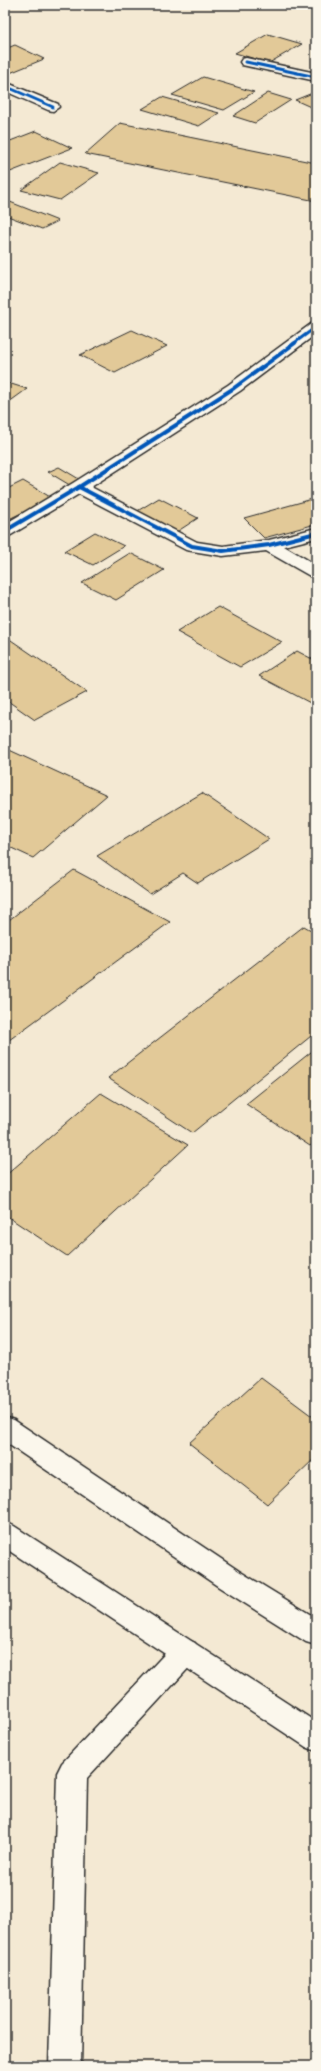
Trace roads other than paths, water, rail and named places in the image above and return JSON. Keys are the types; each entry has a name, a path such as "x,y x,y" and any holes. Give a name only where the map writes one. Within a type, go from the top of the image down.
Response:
{"street":[{"path":"246,62 316,77"},
{"path":"5,86 53,106"},
{"path":"5,531 79,487 234,388 316,327"},
{"path":"79,487 192,546 223,551 269,545 316,533"},
{"path":"269,545 316,572"},
{"path":"5,1428 229,1579 316,1633"},
{"path":"5,1534 316,1738"},
{"path":"65,2066 72,1773 185,1652"}]}
